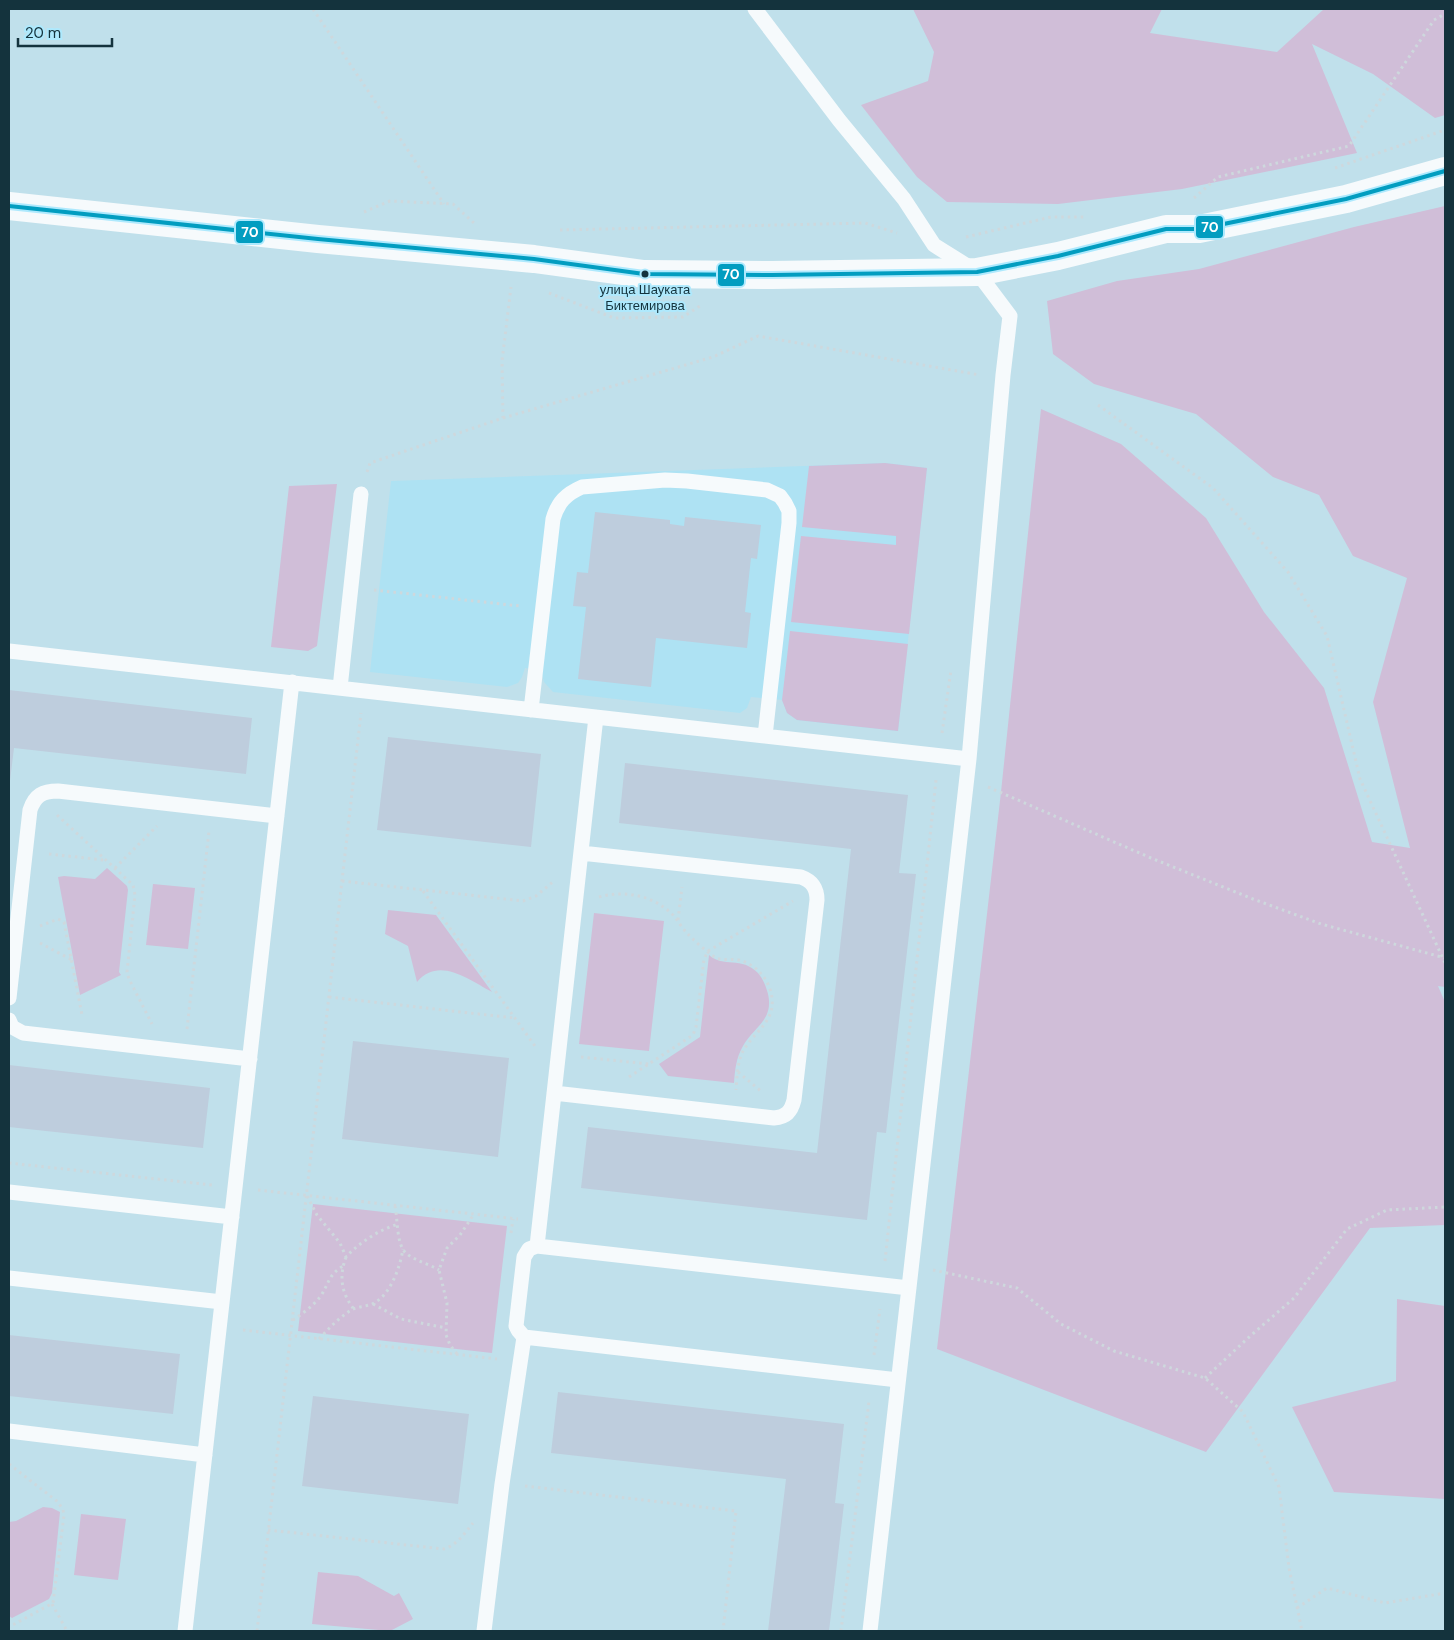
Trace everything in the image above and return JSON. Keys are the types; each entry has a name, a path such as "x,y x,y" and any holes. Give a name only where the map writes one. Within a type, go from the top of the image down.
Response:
{"street":[{"path":"9,206 308,238 534,259 644,274 772,276 977,272 1058,256 1166,229 1199,229 1346,199 1445,171"}],"lane":[{"path":"755,9 839,120 904,199 934,245 977,272 1010,316 966,778 870,1631"},
{"path":"531,710 553,519 556,508 570,492 582,487 665,480 767,490 780,496 789,511 789,523 765,736"},
{"path":"340,688 362,494"},
{"path":"9,651 968,759"},
{"path":"185,1631 292,682"},
{"path":"536,1246 596,717"},
{"path":"9,998 19,934 30,810 37,797 48,791 58,791 277,816"},
{"path":"554,1093 774,1118 787,1114 792,1108 817,900 815,888 801,877 684,864 580,856"},
{"path":"9,1020 12,1027 23,1033 250,1059"},
{"path":"9,1192 232,1217"},
{"path":"484,1631 502,1484 524,1337 516,1326 524,1257 529,1250 536,1246 909,1288"},
{"path":"9,1278 222,1302"},
{"path":"524,1337 898,1380"},
{"path":"9,1431 205,1455"}],"path":[{"path":"313,9 445,204"},
{"path":"1193,199 1218,177 1349,146 1434,20 1445,14"},
{"path":"1326,172 1445,130"},
{"path":"361,214 390,201 453,204 474,223 483,224"},
{"path":"554,230 865,223 934,245 1051,217 1090,216"},
{"path":"503,418 502,361 510,287 516,258"},
{"path":"510,287 518,288"},
{"path":"542,292 558,296 614,318 683,317 703,304"},
{"path":"362,494 370,463 503,418 713,357 758,336 986,376 1003,375"},
{"path":"1098,405 1213,488 1288,572 1328,636 1360,779 1445,960"},
{"path":"379,590 543,608"},
{"path":"841,1631 883,1285 951,667"},
{"path":"257,1631 363,690"},
{"path":"966,778 1151,858 1253,899 1321,924 1445,960"},
{"path":"37,797 133,885 135,890 127,967 128,975 164,1049"},
{"path":"115,868 179,805"},
{"path":"185,1052 212,808"},
{"path":"26,851 106,860"},
{"path":"342,881 526,900 536,896 580,856"},
{"path":"678,921 684,864"},
{"path":"597,1098 689,1038 694,1032 704,959 708,951 815,888"},
{"path":"423,890 556,1075"},
{"path":"575,912 595,898 610,894 640,896 654,901 666,909 687,934 718,958 739,960 754,967 766,979 772,996 771,1012 769,1018 750,1040 740,1059 733,1113"},
{"path":"19,934 58,919 62,920 72,960 87,1040"},
{"path":"19,934 72,960"},
{"path":"329,997 515,1018"},
{"path":"558,1054 649,1064"},
{"path":"9,1163 539,1222"},
{"path":"306,1196 317,1215 340,1243 346,1257"},
{"path":"395,1206 398,1234 403,1249 408,1255 439,1270"},
{"path":"1206,1378 1294,1298 1347,1229 1387,1210 1445,1208"},
{"path":"458,1354 450,1345 446,1328 447,1303 439,1270 447,1248 474,1214"},
{"path":"511,1238 513,1219"},
{"path":"354,1308 344,1293 342,1284 343,1266 346,1257 370,1237 398,1224"},
{"path":"319,1339 332,1324 354,1308 373,1304 391,1284 400,1264 403,1249"},
{"path":"911,1265 1017,1288 1061,1324 1114,1351 1206,1378 1242,1412 1279,1487 1289,1568 1302,1631"},
{"path":"292,1321 316,1301 334,1271 343,1266"},
{"path":"373,1304 401,1319 446,1328"},
{"path":"219,1327 497,1359"},
{"path":"9,1464 58,1502 63,1510 55,1597 52,1604 9,1626"},
{"path":"502,1484 736,1511 723,1631"},
{"path":"268,1530 444,1549 462,1538 473,1522"},
{"path":"1297,1608 1327,1588 1385,1603 1445,1594"},
{"path":"52,1604 67,1631"}],"shaded area":[{"path":"913,9 1162,9 1150,33 1277,52 1324,9 1445,9 1445,115 1435,118 1373,74 1312,44 1357,153 1182,189 1058,204 947,202 917,177 861,105 928,81 934,52"},
{"path":"1445,206 1445,987 1438,986 1445,1002 1445,1225 1370,1228 1206,1452 937,1349 1001,792 1041,409 1121,444 1206,518 1264,612 1324,688 1372,842 1410,848 1373,702 1407,578 1353,556 1319,495 1273,477 1196,414 1094,384 1053,354 1047,301 1117,281 1199,269 1354,227"},
{"path":"885,463 927,468 898,731 797,720 787,713 782,700 751,697 747,708 740,713 553,692 544,682 541,670 525,668 518,683 507,687 370,672 391,481"},
{"path":"885,463 927,468 909,634 791,622 801,536 896,545 896,536 802,527 809,466"},
{"path":"337,484 317,646 308,651 271,647 289,486"},
{"path":"790,631 908,644 898,731 797,720 787,713 782,700"},
{"path":"107,868 127,886 128,890 119,972 121,975 80,995 58,877 95,879"},
{"path":"153,884 195,888 188,949 146,945"},
{"path":"388,910 436,915 492,992 464,977 444,971 426,974 417,982 408,946 385,934"},
{"path":"594,913 664,921 649,1051 579,1044"},
{"path":"709,955 720,961 739,963 752,968 758,973 768,994 769,1003 766,1017 747,1039 739,1055 734,1083 668,1076 659,1064 700,1037"},
{"path":"313,1204 507,1226 492,1353 298,1331"},
{"path":"1397,1299 1445,1306 1445,1499 1334,1492 1292,1407 1396,1381"},
{"path":"43,1507 52,1508 60,1512 52,1593 49,1599 12,1618 9,1616 9,1522 16,1521"},
{"path":"81,1514 126,1519 118,1580 74,1575"},
{"path":"318,1572 358,1576 394,1596 399,1593 413,1619 390,1631 312,1624"}],"building":[{"path":"595,512 670,520 670,524 684,526 685,517 761,525 757,559 751,558 745,612 751,613 747,648 656,638 651,687 578,679 586,607 573,606 577,572 588,573"},
{"path":"9,690 252,718 246,774 14,748 9,781"},
{"path":"388,737 541,754 531,847 377,830"},
{"path":"625,763 908,795 899,873 916,874 886,1133 877,1132 867,1220 581,1188 588,1127 817,1153 851,849 619,823"},
{"path":"353,1041 509,1058 498,1157 342,1139"},
{"path":"9,1065 210,1088 203,1148 9,1127"},
{"path":"9,1335 180,1354 173,1414 9,1396"},
{"path":"558,1392 844,1424 835,1503 844,1504 829,1631 768,1631 786,1479 551,1453"},
{"path":"313,1396 469,1414 458,1504 302,1486"}],"transit line":[{"name":"70","path":"9,206 318,239 534,259 644,274 772,275 977,272 1058,256 1166,229 1199,229 1346,199 1445,171"}],"place":[{"name":"улица Шауката Биктемирова","path":"645,274"}]}
